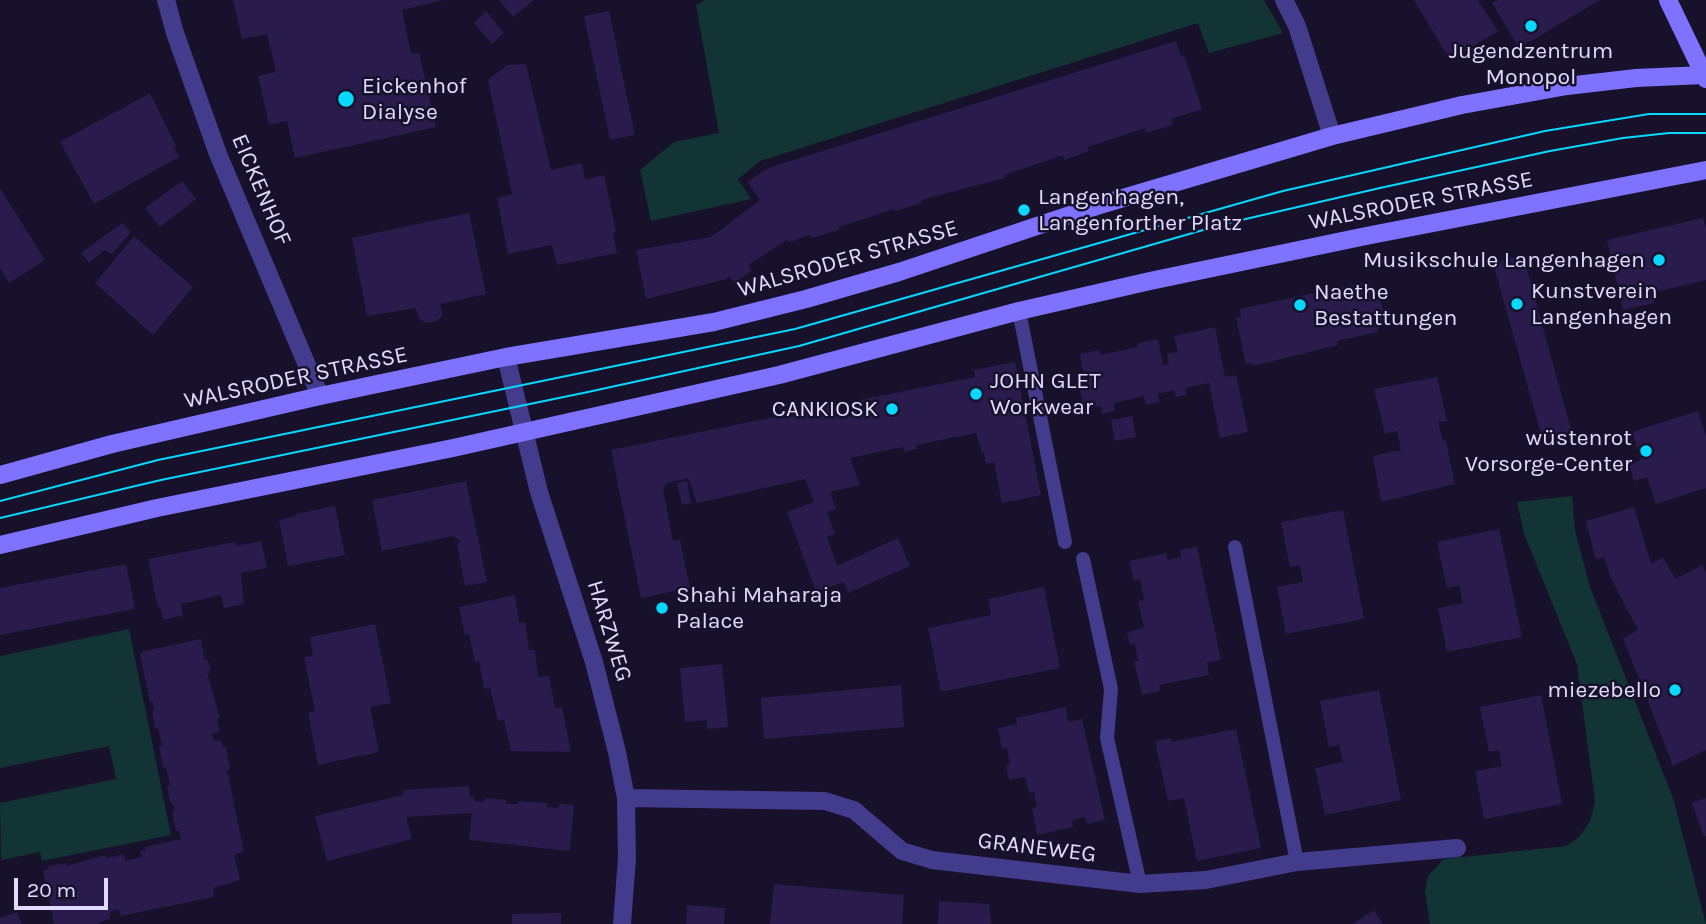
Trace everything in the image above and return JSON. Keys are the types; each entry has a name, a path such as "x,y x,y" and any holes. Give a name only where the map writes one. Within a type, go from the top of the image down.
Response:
{"main road":[{"path":"1668,0 1705,77"},
{"name":"WALSRODER STRASSE","path":"0,475 112,444 320,396 506,357 714,322 806,299 899,272 1103,204 1332,136 1462,105 1567,86 1636,78 1705,77"},
{"name":"WALSRODER STRASSE","path":"0,545 157,508 524,433 779,375 1019,311 1353,239 1706,170"}],"street":[{"name":"EICKENHOF","path":"166,0 218,154 320,396"},
{"path":"1284,0 1297,26 1332,136"},
{"name":"HARZWEG","path":"506,357 539,492 599,678 626,798 627,858 622,924"},
{"name":"GRANEWEG","path":"626,798 825,801 854,810 902,851 932,860 1140,884 1206,880 1297,862 1457,848"}],"lane":[{"path":"1019,311 1065,542"},
{"path":"1235,547 1297,862"},
{"path":"1083,559 1111,689 1107,738 1140,884"}],"green space":[{"path":"705,0 1264,0 1283,33 1209,53 1198,23 760,161 738,179 751,199 651,221 640,170 674,142 719,133 696,5"},
{"path":"1572,496 1575,530 1590,587 1673,798 1706,924 1430,924 1425,891 1428,876 1444,859 1566,846 1579,837 1590,821 1595,802 1577,664 1524,534 1517,502"},
{"path":"129,629 171,835 42,861 40,852 1,860 0,803 116,779 109,746 0,768 0,656"}],"building":[{"name":"Eickenhof Dialyse","path":"233,0 443,0 402,10 411,54 419,52 436,127 295,158 287,121 269,125 258,76 276,72 267,34 242,39"},
{"path":"499,0 534,0 513,17"},
{"path":"1414,0 1478,0 1498,31 1450,60"},
{"name":"Jugendzentrum Monopol","path":"1498,0 1600,0 1519,48 1492,3"},
{"path":"486,11 504,33 492,44 474,23"},
{"path":"609,11 635,135 610,140 584,16"},
{"path":"1176,41 1181,56 1184,55 1202,109 1171,119 1173,125 1145,133 1145,128 1088,147 1089,151 1064,160 1063,155 1005,175 1005,178 921,200 922,203 895,211 894,209 839,227 839,230 811,238 810,235 789,242 787,240 748,265 752,270 735,283 729,276 646,299 636,250 711,237 760,200 747,182 768,168"},
{"path":"526,64 551,170 582,163 585,180 604,175 616,232 613,232 617,253 557,265 552,245 508,254 497,198 512,194 488,80 507,65"},
{"path":"150,93 179,157 94,204 60,142"},
{"path":"182,181 196,199 160,227 145,208"},
{"path":"0,188 45,260 9,283 0,268"},
{"path":"469,213 486,294 440,304 443,315 437,321 426,323 419,319 416,308 367,316 352,238"},
{"name":"Musikschule Langenhagen","path":"1703,218 1706,229 1706,280 1651,293 1654,303 1623,310 1607,240"},
{"path":"122,223 131,232 112,254 105,250 89,263 81,253"},
{"path":"134,236 193,287 153,335 95,283"},
{"path":"1523,255 1572,433 1543,441 1493,263"},
{"path":"1369,281 1373,298 1380,297 1385,320 1378,321 1378,332 1337,341 1338,345 1253,366 1252,363 1246,365 1236,317 1241,316 1240,309"},
{"path":"1215,327 1225,377 1236,375 1248,432 1220,438 1209,383 1185,388 1187,395 1176,397 1174,390 1158,394 1159,402 1146,405 1144,396 1114,403 1115,411 1102,414 1101,406 1084,409 1078,382 1085,381 1080,354 1099,350 1100,355 1138,347 1138,343 1158,339 1163,365 1169,364 1167,354 1178,352 1174,336"},
{"path":"1015,362 1041,495 1002,503 994,462 986,464 976,433 916,445 917,449 904,452 903,447 850,458 860,485 830,492 836,509 827,512 835,534 827,537 837,566 898,538 910,566 848,593 844,582 816,592 787,512 814,502 805,479 697,503 688,478 667,483 663,489 673,541 680,540 690,588 641,598 611,450 782,416 779,406 791,417 829,402 845,417 857,415 854,401 975,377 974,370"},
{"path":"1437,377 1447,421 1438,422 1443,441 1446,441 1455,484 1381,502 1373,456 1401,450 1397,431 1385,434 1374,389"},
{"path":"1698,411 1706,436 1706,488 1656,504 1647,477 1634,481 1629,464 1641,460 1632,432"},
{"path":"1132,416 1136,437 1115,441 1111,420"},
{"path":"466,481 487,582 465,586 457,545 460,541 453,536 382,551 372,500"},
{"path":"687,481 691,503 682,505 677,483"},
{"path":"335,506 345,555 288,566 279,520"},
{"name":"miezebello","path":"1634,507 1651,564 1663,557 1675,579 1702,565 1706,573 1706,750 1673,766 1623,638 1638,630 1610,576 1604,557 1595,557 1586,521"},
{"path":"1343,510 1364,619 1286,634 1277,587 1303,582 1300,565 1290,567 1281,522"},
{"path":"1499,529 1522,637 1447,652 1438,608 1463,603 1459,585 1447,588 1437,542"},
{"path":"261,541 267,568 241,573 244,604 224,608 221,595 181,604 183,615 163,620 148,559 235,542 236,546"},
{"path":"1197,547 1221,660 1207,663 1209,675 1159,685 1160,691 1142,695 1134,661 1138,661 1135,644 1130,645 1127,632 1144,628 1138,601 1144,600 1140,579 1134,581 1129,561 1166,553 1168,560 1181,557 1180,550"},
{"path":"126,564 135,609 0,635 0,588"},
{"path":"1044,587 1060,668 941,692 928,628 991,615 988,599"},
{"path":"515,595 519,623 525,622 529,650 535,650 538,677 549,676 555,708 562,707 571,752 511,751 504,720 498,721 490,688 484,689 479,661 475,662 469,634 465,635 459,607"},
{"path":"375,624 391,703 370,707 379,752 318,765 308,713 315,711 304,657 313,656 310,637"},
{"path":"201,639 205,661 208,660 211,671 207,672 220,718 217,719 220,732 212,733 214,740 221,741 223,747 226,747 230,769 227,770 244,852 234,854 240,880 213,888 214,897 120,916 119,909 111,911 110,918 97,924 54,924 43,870 49,869 48,866 66,863 66,866 105,855 106,858 124,854 125,861 142,857 140,851 146,850 145,847 181,839 179,831 176,831 172,811 175,811 173,803 170,803 167,786 170,785 166,767 163,768 159,746 162,746 158,728 155,728 153,702 150,702 147,690 150,688 147,688 140,655 144,651"},
{"path":"722,664 728,727 707,729 707,720 685,722 680,668"},
{"path":"901,685 904,727 764,739 761,698"},
{"path":"1379,690 1401,800 1325,815 1315,768 1343,762 1339,745 1329,747 1320,701"},
{"path":"1541,695 1562,804 1484,819 1475,771 1502,766 1499,750 1489,752 1480,707"},
{"path":"1066,707 1068,722 1082,719 1105,820 1087,824 1085,817 1072,820 1073,827 1037,835 1032,808 1037,807 1034,792 1029,793 1025,777 1009,780 1006,766 1010,765 1007,748 1002,749 998,728 1017,724 1016,718"},
{"path":"1236,729 1261,848 1197,861 1184,798 1168,801 1155,741 1170,738 1172,742"},
{"path":"469,786 470,797 474,796 474,801 483,802 486,798 506,800 506,804 517,804 519,801 547,803 547,807 557,808 560,804 574,805 570,851 469,840 472,813 406,817 412,839 327,861 315,816 403,795 403,790"},
{"path":"1706,798 1706,836 1704,837 1692,803"},
{"path":"774,884 904,895 902,924 770,924"},
{"path":"939,901 989,904 991,924 938,924"},
{"path":"687,905 725,908 724,924 686,924"},
{"path":"1374,910 1383,924 1353,924"},
{"path":"17,912 22,924 0,924 0,918"},
{"path":"561,913 561,924 512,924 512,914"}],"tram line":[{"path":"0,501 158,460 795,329 1283,191 1545,131 1649,114 1706,114"},
{"path":"0,518 161,480 799,346 1224,224 1380,188 1623,138 1669,133 1706,133"}],"place":[{"name":"Jugendzentrum Monopol","path":"1531,26"},
{"name":"Eickenhof Dialyse","path":"346,99"},
{"name":"Langenhagen, Langenforther Platz","path":"1024,210"},
{"name":"Musikschule Langenhagen","path":"1659,260"},
{"name":"Kunstverein Langenhagen","path":"1517,304"},
{"name":"Naethe Bestattungen","path":"1300,305"},
{"name":"JOHN GLET Workwear","path":"976,394"},
{"name":"CANKIOSK","path":"892,409"},
{"name":"wüstenrot Vorsorge-Center","path":"1646,451"},
{"name":"Shahi Maharaja Palace","path":"662,608"},
{"name":"miezebello","path":"1675,690"}]}
